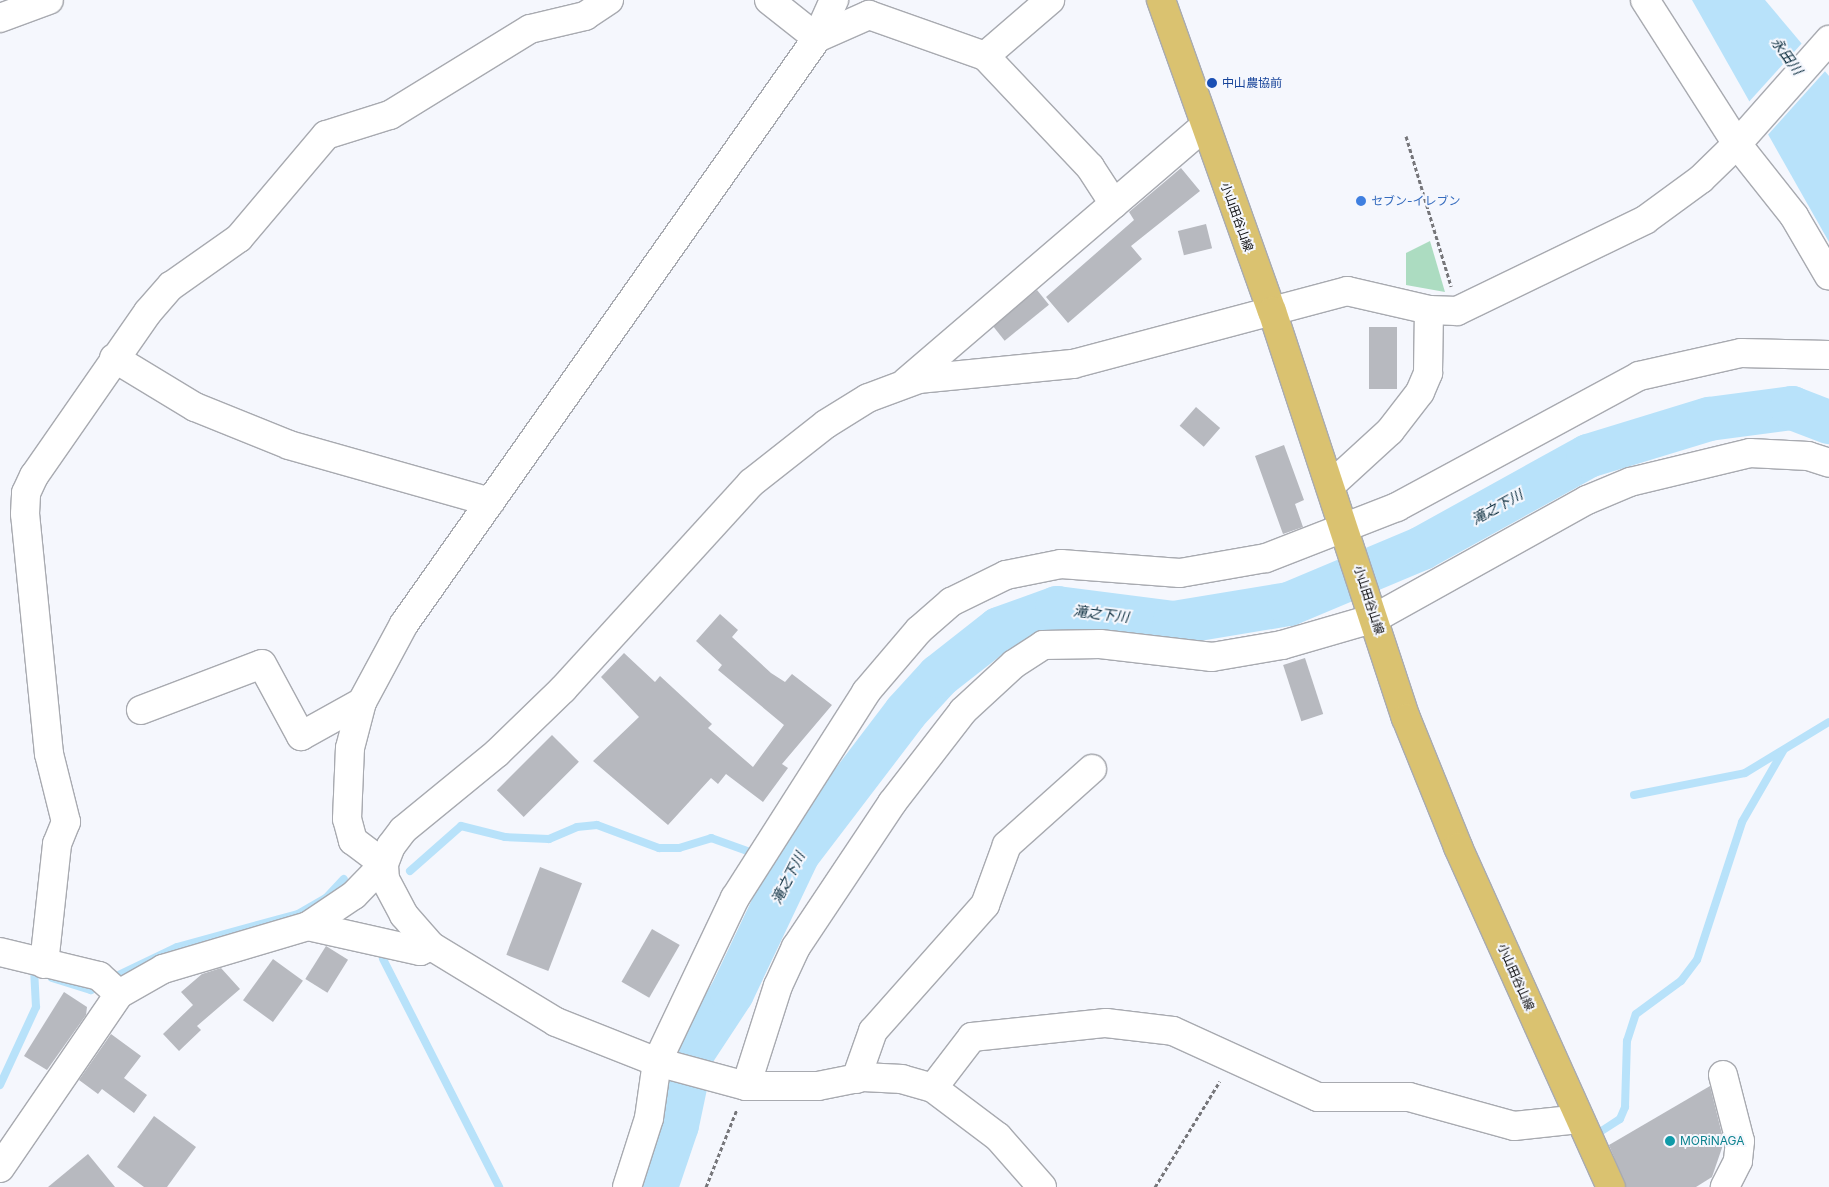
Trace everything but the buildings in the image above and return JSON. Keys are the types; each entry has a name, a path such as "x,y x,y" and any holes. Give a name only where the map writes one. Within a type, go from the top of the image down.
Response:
{"main road":[{"name":"小山田谷山線","path":"1161,0 1204,127 1272,311 1374,613 1406,718 1458,847 1611,1187"}],"street":[{"path":"0,18 49,0"},
{"path":"44,964 57,844 66,822 49,754 26,493 114,358 171,286 239,238 326,135 390,115 530,29 584,16 609,0"},
{"path":"769,0 817,38"},
{"path":"834,0 817,38 404,624 362,702 350,748 347,819 353,840 384,864 393,898 432,946 556,1022 662,1064 738,1084 818,1086 856,1079 902,1079 933,1088 998,1137 1042,1187"},
{"path":"985,56 1050,0"},
{"path":"1645,0 1737,144 1794,216 1829,276"},
{"path":"817,38 869,15 985,56 1090,167 1114,204"},
{"path":"0,952 44,964 110,986 308,926 354,895 384,864 403,830 497,753 563,689 751,483 826,424 868,398 906,382 1074,364 1348,291 1429,310 1457,311 1645,220 1701,179 1737,144 1829,40"},
{"path":"906,382 1204,127"},
{"path":"1331,485 1390,431 1420,392 1428,373 1429,310"},
{"path":"627,1187 649,1118 662,1064 706,954 753,869 866,692 919,630 951,602 981,585 1062,564 1180,573 1221,568 1266,558 1348,535 1639,376 1741,353 1829,354"},
{"path":"114,358 195,407 289,445 490,502"},
{"path":"738,1084 796,946 898,796 963,711 1014,664 1043,645 1100,644 1212,656 1282,645 1374,613 1587,500 1630,482 1750,452 1808,456 1829,463"},
{"path":"140,710 262,664 301,736 362,702"},
{"path":"856,1079 873,1031 985,905 1007,845 1092,769"},
{"path":"308,926 420,951 432,946"},
{"path":"0,1168 110,986"},
{"path":"933,1088 972,1037 1106,1022 1173,1031 1235,1056 1318,1096 1409,1097 1514,1126 1579,1119"},
{"path":"1723,1075 1740,1141 1738,1160 1724,1187"}],"path":[{"path":"1406,136 1457,311"},
{"path":"1155,1187 1235,1056"},
{"path":"706,1187 738,1084"}],"green space":[{"path":"1430,241 1445,292 1406,285 1406,253"}],"water":[{"name":"永田川","path":"1692,0 1765,0 1829,76 1829,242"}],"pier":[{"path":"1803,42 1827,69 1765,138 1747,104"}],"waterway":[{"name":"滝之下川","path":"656,1187 677,1125 692,1054 732,993 798,854 906,712 939,676 999,629 1057,608 1174,623 1289,604 1422,548 1588,456 1709,419 1792,408 1829,422"},
{"path":"1634,795 1745,773 1829,722"},
{"path":"1603,1130 1620,1119 1625,1107 1627,1041 1636,1014 1681,981 1697,960 1742,822 1783,751"},
{"path":"410,871 461,826 505,837 549,839 577,827 597,825 659,848 679,848 711,838 792,867"},
{"path":"110,979 177,947 298,914 326,898 344,879"},
{"path":"383,959 499,1187"},
{"path":"0,1085 36,1007 34,973"},
{"path":"52,978 91,990 100,985"}],"place":[{"name":"中山農協前","path":"1212,83"},
{"name":"セブン-イレブン","path":"1361,201"},
{"name":"MORiNAGA","path":"1670,1141"}]}
